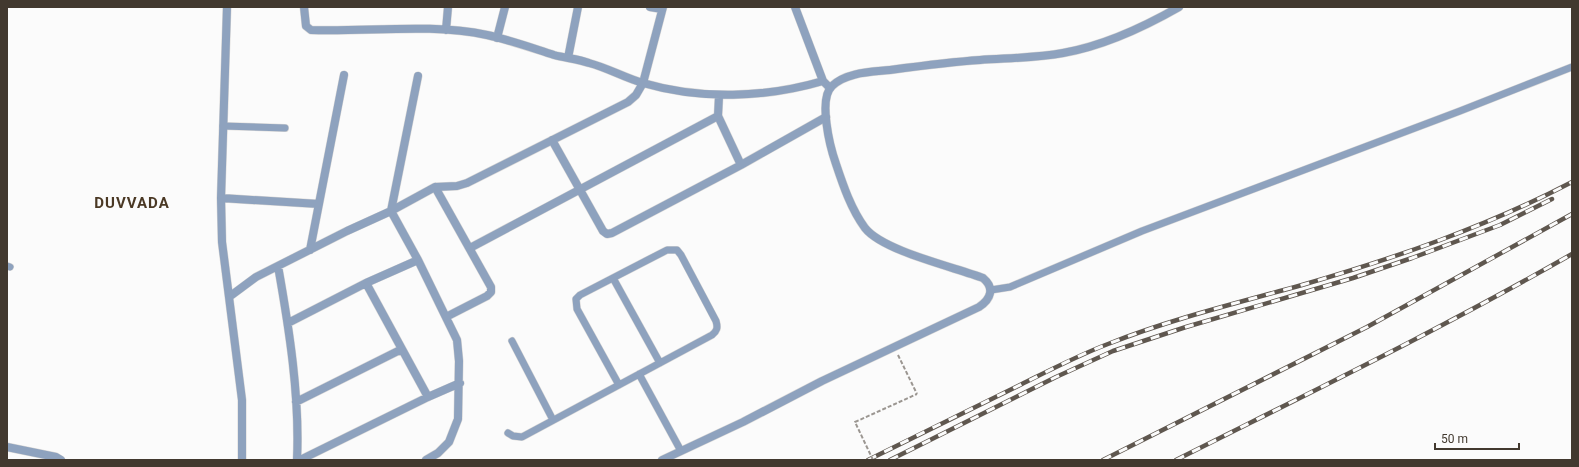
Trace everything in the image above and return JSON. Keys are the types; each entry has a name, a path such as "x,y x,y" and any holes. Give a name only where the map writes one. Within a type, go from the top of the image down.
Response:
{"street":[{"path":"226,7 221,198 222,242 242,400 242,460"},
{"path":"304,7 306,26 311,30 357,31 427,29 487,35 589,63 643,83 708,95 719,96 797,88 823,81"},
{"path":"446,30 448,7"},
{"path":"497,38 506,7"},
{"path":"568,58 578,7"},
{"path":"229,297 256,278 278,266 347,231 391,211 435,187 457,186 468,182 628,102 636,94 643,83 663,8 650,7"},
{"path":"795,7 823,81 830,88"},
{"path":"662,460 743,422 822,381 979,307 985,303 991,290 988,282 983,278 879,240 866,228 846,193 830,148 826,117 828,92 830,88 844,78 866,73 939,64 1063,53 1086,48 1126,33 1162,17 1180,7"},
{"path":"310,250 344,75"},
{"path":"418,76 391,211 418,260 457,340 460,383 458,419 449,442 438,453 426,460"},
{"path":"719,96 718,116 741,165"},
{"path":"470,248 718,116"},
{"path":"552,140 603,231 607,234 612,233 741,165 826,117"},
{"path":"435,187 491,287 491,292 487,296 446,317"},
{"path":"221,198 319,204"},
{"path":"288,323 366,283 418,260"},
{"path":"278,266 288,323 296,402 299,460 428,396 460,383"},
{"path":"366,283 428,396"},
{"path":"296,402 402,349"},
{"path":"7,447 56,457 61,460"}],"lane":[{"path":"991,290 1010,287 1142,231 1460,112 1572,67"},
{"path":"223,126 285,128"},
{"path":"508,433 513,436 522,437 553,420 619,385 712,335 716,332 716,321 677,250 667,250 580,295 576,299 575,304 577,309 619,385"},
{"path":"613,278 660,363"},
{"path":"512,341 553,420"},
{"path":"639,374 681,451"}],"path":[{"path":"874,460 855,422 917,394 894,347"}],"railway":[{"path":"868,460 1065,363 1108,344 1180,319 1302,285 1406,252 1507,213 1572,182"},
{"path":"890,460 1056,377 1113,351 1186,327 1353,278 1412,258 1500,225 1552,199"},
{"path":"1103,460 1367,327 1572,214"},
{"path":"1176,460 1425,334 1572,254"}],"district":[{"name":"DUVVADA","path":"132,203"}]}
